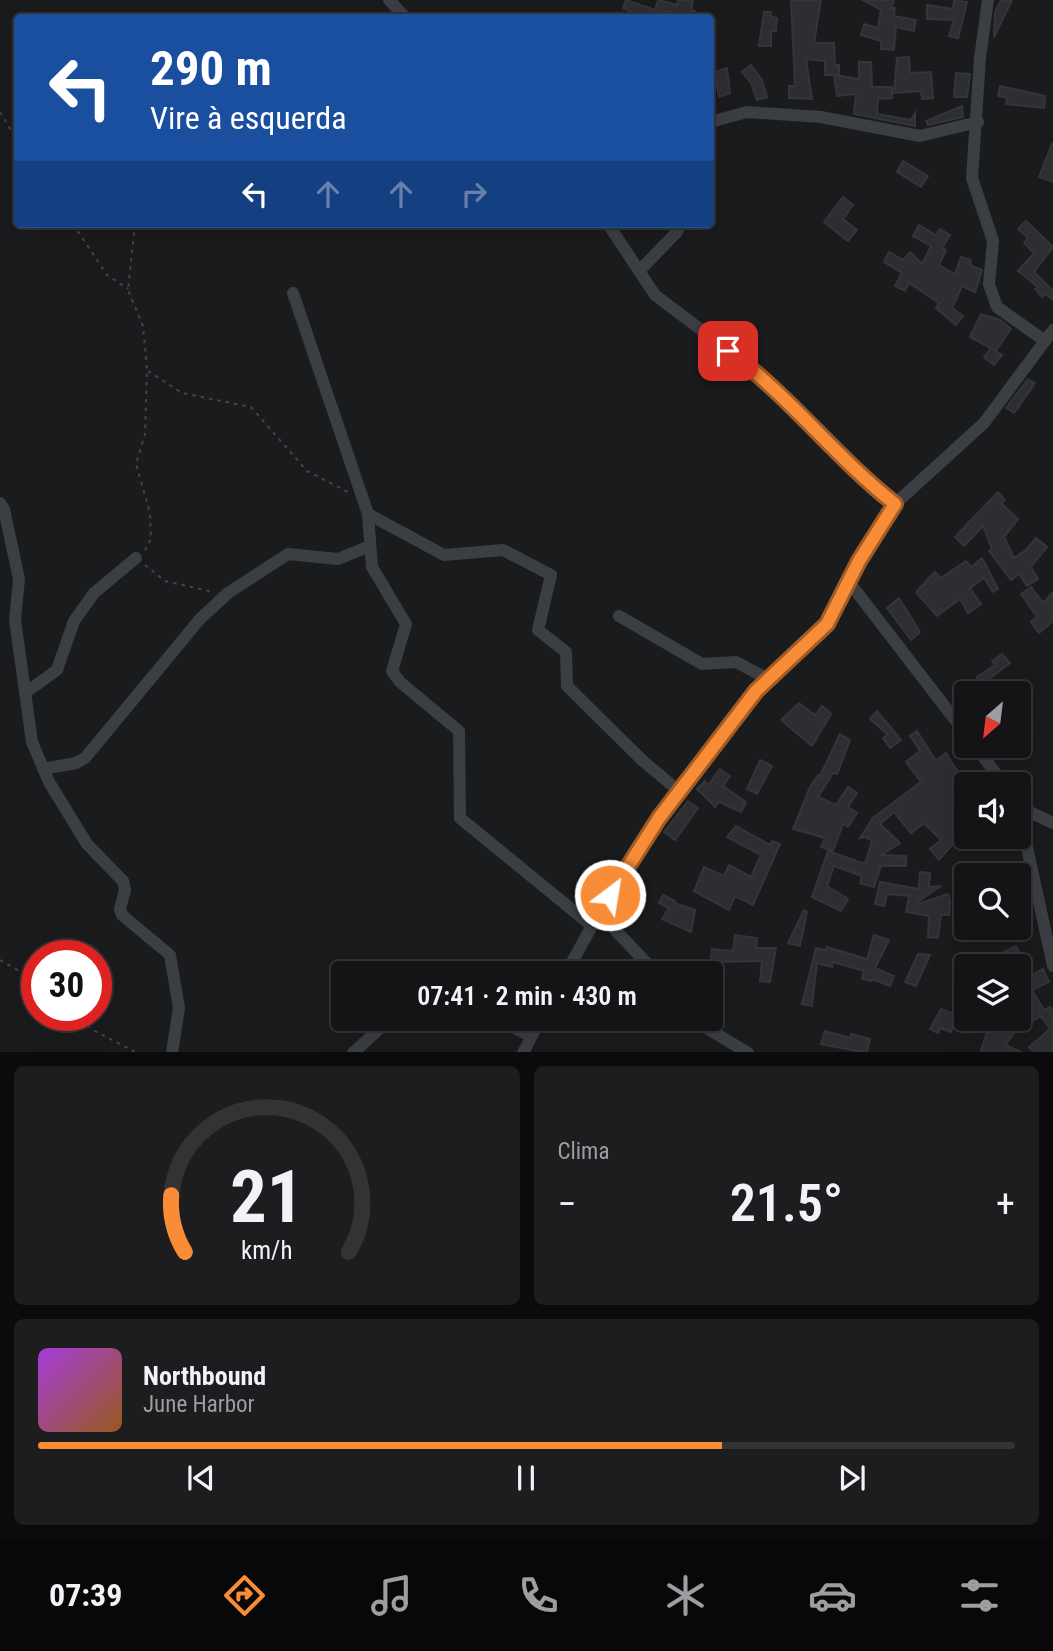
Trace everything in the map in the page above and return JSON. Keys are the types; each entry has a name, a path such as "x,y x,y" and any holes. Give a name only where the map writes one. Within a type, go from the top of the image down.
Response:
{"street":[{"path":"389,0 402,14"},
{"path":"988,0 980,58 978,122 972,177 993,241 989,284 992,301 1045,341"},
{"path":"714,121 747,112 821,117 920,136 978,122"},
{"path":"611,228 656,295 761,375 808,419 843,461 895,504"},
{"path":"639,271 678,228"},
{"path":"293,293 368,514 372,567 406,624 392,671 400,682 459,732 462,821 592,926"},
{"path":"573,961 643,839 768,679 827,624 895,504 984,423 1053,330"},
{"path":"0,503 4,509 19,579 16,621 32,742 43,769 87,844 123,881 125,890 120,909 122,915 170,955 179,1008 172,1052"},
{"path":"368,514 444,555 503,550 551,575 538,630 566,652 567,686 643,761 680,792"},
{"path":"43,769 76,763 85,758 200,619 228,593 288,554 338,559 370,546"},
{"path":"25,693 57,670 74,621 94,593 136,558"},
{"path":"849,582 954,718"},
{"path":"618,616 702,664 736,662 768,679"},
{"path":"984,758 995,772"},
{"path":"1031,812 1053,823"},
{"path":"1028,849 1053,966"},
{"path":"599,913 645,961"},
{"path":"353,1052 376,1031"},
{"path":"521,1031 531,1036"},
{"path":"523,1052 534,1031"},
{"path":"712,1031 748,1052"}],"path":[{"path":"0,113 14,139"},
{"path":"76,228 107,275 128,290"},
{"path":"135,228 128,290 143,326 147,370 145,434 136,464 150,513 151,539 147,548 136,558 174,585 228,593"},
{"path":"147,370 182,393 251,407 307,471 363,498"},
{"path":"0,960 21,972"},
{"path":"95,1031 137,1052"}],"building":[{"path":"626,0 655,10 658,0 677,5 678,0 693,0 691,10 695,11 694,14 664,11 667,14 636,14 623,8"},
{"path":"791,0 821,0 814,43 834,43 835,65 839,65 839,75 825,75 825,61 806,59 812,99 789,98 789,86 795,86"},
{"path":"863,0 894,0 891,8 895,8 894,16 916,20 914,31 896,27 894,50 881,49 881,41 861,35 864,24 878,28 881,10"},
{"path":"954,0 967,2 958,38 949,36 954,20 927,19 927,5 953,9"},
{"path":"1001,0 1012,0 994,37 995,12"},
{"path":"764,12 771,12 771,17 777,18 776,31 771,31 771,46 759,46"},
{"path":"909,57 910,73 931,72 933,98 922,99 921,91 894,93 897,58"},
{"path":"859,62 871,62 872,87 892,87 892,98 878,99 877,114 911,120 915,113 915,126 854,114 856,94 837,96 834,75 859,79"},
{"path":"751,65 762,80 767,97 757,100 751,83 742,72"},
{"path":"727,68 730,93 719,97 715,72"},
{"path":"956,73 970,74 967,97 954,97"},
{"path":"1000,86 1045,96 1044,108 1006,104 1007,98 998,96"},
{"path":"962,106 963,117 928,125 926,121"},
{"path":"1053,144 1053,182 1039,177"},
{"path":"903,161 928,176 921,187 897,172"},
{"path":"843,197 853,205 843,219 857,230 848,241 824,222"},
{"path":"1026,221 1053,247 1034,272 1053,291 1052,299 1046,294 1042,297 1035,289 1038,287 1018,271 1034,253 1024,243 1028,238 1018,229"},
{"path":"919,225 936,235 940,229 950,235 942,248 946,250 939,265 955,274 961,257 971,260 970,265 982,270 975,292 962,286 952,308 963,316 956,325 936,308 939,303 909,283 905,291 895,286 902,273 884,262 889,252 903,260 910,252 922,264 931,246 913,236"},
{"path":"981,314 1000,320 1011,329 996,350 993,349 1002,355 994,365 984,357 991,348 970,337"},
{"path":"1028,379 1035,383 1014,413 1006,408"},
{"path":"998,492 1005,500 1001,503 1018,519 1004,537 1014,558 1026,550 1036,538 1047,547 1031,567 1038,579 1027,586 1019,574 1011,580 989,551 992,549 983,526 964,546 955,537"},
{"path":"982,558 998,589 993,592 984,578 970,588 981,604 968,613 960,599 937,616 916,592 935,572 941,578 966,561 971,567"},
{"path":"1031,587 1043,603 1053,592 1053,621 1039,633 1031,622 1037,617 1021,594"},
{"path":"899,598 920,632 911,640 887,608"},
{"path":"1002,654 1010,663 986,681 980,681 977,677 995,665 992,661"},
{"path":"799,703 815,715 822,706 831,714 812,746 781,720"},
{"path":"877,711 901,740 890,748 883,738 888,735 870,719"},
{"path":"917,731 936,761 946,753 958,772 954,772 954,843 939,860 930,849 941,840 924,823 911,833 894,812 880,824 900,843 881,855 906,856 906,866 881,866 874,887 860,883 862,876 834,866 827,886 848,899 841,911 812,897 828,851 865,864 872,841 865,837 860,838 873,818 921,782 906,762 920,751 910,736"},
{"path":"840,734 850,740 837,774 833,773 818,797 836,805 848,787 857,793 848,807 857,813 848,827 843,824 833,851 821,847 825,838 793,829 810,787 818,775 820,776"},
{"path":"760,760 772,766 757,794 747,789"},
{"path":"720,769 730,776 723,786 746,802 741,812 719,802 715,807 697,789 705,781 708,785"},
{"path":"688,801 698,808 675,840 664,832"},
{"path":"736,826 770,845 772,841 780,844 753,905 735,896 729,910 694,891 704,867 724,876 729,865 751,877 761,855 727,837"},
{"path":"920,872 930,873 929,887 941,886 917,902 918,904 948,894 950,901 949,915 941,915 938,938 928,937 929,916 906,912 909,896 887,894 884,906 875,904 880,882 919,889"},
{"path":"663,895 675,901 674,903 695,910 691,932 662,919 669,908 659,903"},
{"path":"804,910 807,912 800,946 788,943"},
{"path":"735,935 757,938 756,948 776,948 770,982 760,981 762,961 711,961 712,949 733,951"},
{"path":"874,935 889,940 875,968 894,976 890,986 872,979 862,979 864,971 833,962 832,967 817,963 812,1006 802,1004 816,948 826,950 827,947 867,959"},
{"path":"1016,946 1020,954 1000,954"},
{"path":"918,954 930,955 916,986 905,982"},
{"path":"1043,969 1049,982 1032,990 1044,1010 1050,1007 1053,1012 1053,1052 1033,1052 1029,1047 1050,1029 1041,1016 1031,1022 1031,975"},
{"path":"941,1009 954,1014 954,1027 951,1032 940,1028 938,1033 930,1029"},
{"path":"825,1031 850,1038 851,1034 870,1039 867,1052 821,1044"},
{"path":"988,1031 1015,1031 1006,1045 1021,1052 980,1052"}],"route":[{"path":"610,895 643,839 756,691 827,624 859,561 895,504 843,461 808,419 761,375 728,351"}]}
